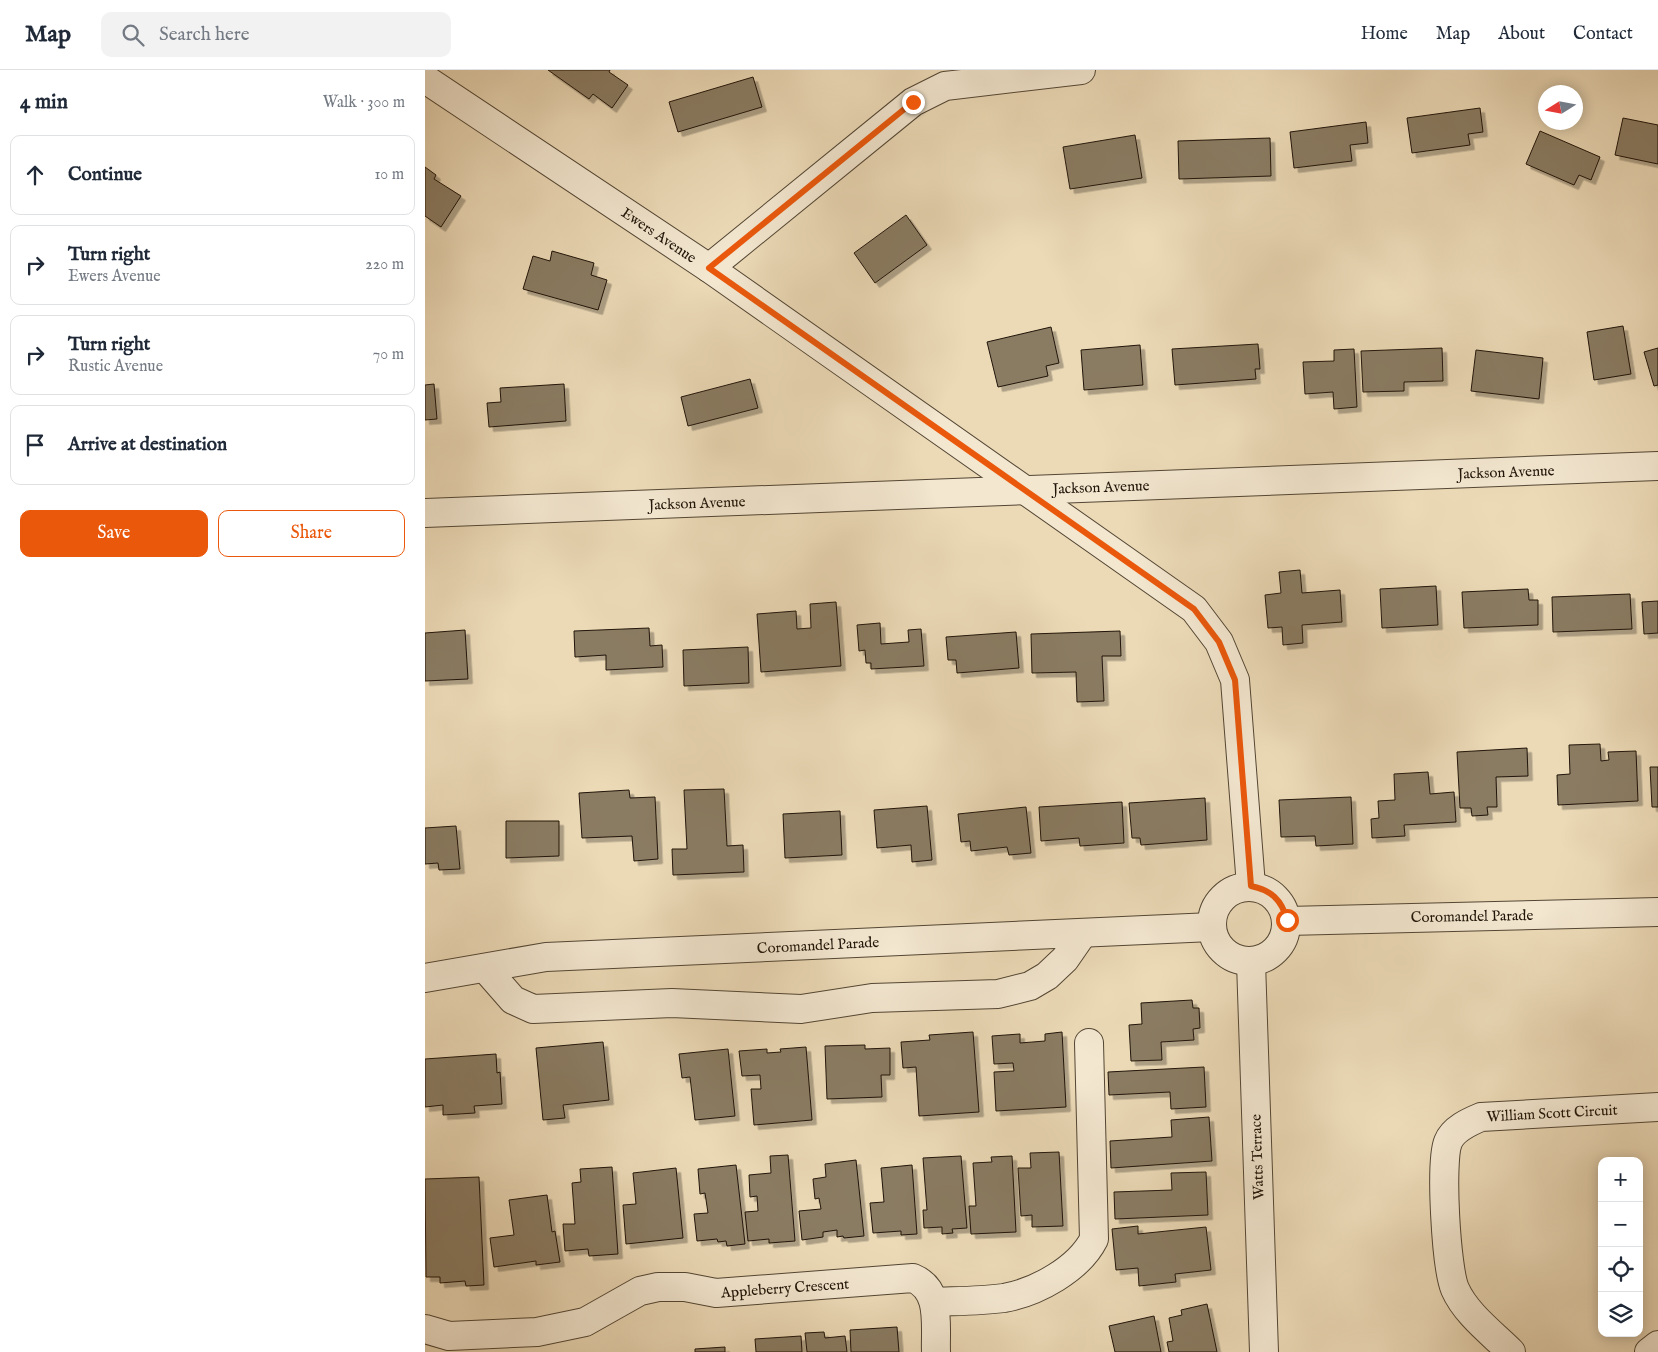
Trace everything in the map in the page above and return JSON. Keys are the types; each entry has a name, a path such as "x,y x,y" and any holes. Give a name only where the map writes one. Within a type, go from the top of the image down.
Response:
{"street":[{"path":"709,268 913,102 945,86 1081,70"},
{"name":"Ewers Avenue","path":"425,78 709,268 1194,609 1219,642 1235,680 1251,886"},
{"name":"Jackson Avenue","path":"425,513 1658,466"},
{"path":"1251,886 1271,893 1279,901 1287,920 1286,933 1281,944 1273,954 1263,960 1251,962 1229,956 1220,948 1214,939 1212,927 1213,914 1218,903 1227,894 1238,888 1251,886"},
{"name":"Coromandel Parade","path":"1287,920 1658,912"},
{"name":"Coromandel Parade","path":"425,978 546,957 1212,927"},
{"path":"485,968 513,1000 533,1009 672,1003 801,1009 872,998 998,994 1030,986 1047,976 1065,959 1083,933"},
{"name":"Watts Terrace","path":"1251,962 1264,1352"},
{"path":"935,1352 934,1302 1007,1297 1056,1278 1087,1253 1094,1238 1089,1043"},
{"name":"William Scott Circuit","path":"1511,1352 1469,1310 1456,1290 1451,1272 1447,1239 1444,1158 1448,1141 1456,1131 1481,1117 1658,1108"},
{"name":"Appleberry Crescent","path":"425,1329 449,1336 537,1332 585,1322 640,1291 658,1287 685,1287 716,1293 913,1278 930,1289 934,1302"},
{"path":"1649,1352 1658,1345"}],"building":[{"path":"548,70 610,70 609,72 628,85 612,108 593,94 589,99"},
{"path":"753,77 762,107 678,132 669,102"},
{"path":"1480,108 1483,132 1468,134 1470,145 1412,153 1407,118"},
{"path":"1623,118 1658,125 1658,164 1615,155"},
{"path":"1366,122 1368,143 1350,145 1352,161 1294,168 1290,132"},
{"path":"1540,131 1600,157 1591,180 1579,175 1574,185 1526,164"},
{"path":"1135,135 1142,178 1070,189 1063,147"},
{"path":"1270,138 1271,176 1179,179 1178,141"},
{"path":"425,167 436,175 434,179 461,196 441,227 425,216"},
{"path":"906,215 927,245 875,283 854,253"},
{"path":"552,251 594,263 591,275 607,280 598,310 523,289 533,256 550,261"},
{"path":"1623,326 1631,374 1594,380 1587,332"},
{"path":"1051,327 1059,363 1046,366 1048,376 998,387 987,342"},
{"path":"1258,344 1260,369 1255,369 1256,379 1175,385 1172,349"},
{"path":"1140,345 1143,385 1084,390 1081,350"},
{"path":"1442,348 1443,381 1404,382 1404,391 1363,392 1361,351"},
{"path":"1658,348 1658,385 1654,386 1644,352"},
{"path":"1354,349 1357,407 1334,409 1333,392 1305,394 1303,362 1334,361 1334,350"},
{"path":"1476,350 1543,358 1539,399 1471,391"},
{"path":"750,379 758,408 688,426 681,397"},
{"path":"434,384 437,419 425,420 425,385"},
{"path":"564,384 566,421 489,427 487,403 501,402 500,388"},
{"path":"1300,570 1302,593 1340,590 1342,622 1302,625 1303,643 1283,645 1282,627 1268,628 1265,595 1281,593 1279,572"},
{"path":"1436,586 1438,625 1382,628 1380,589"},
{"path":"1528,589 1529,600 1538,600 1538,625 1464,628 1462,592"},
{"path":"1630,594 1632,629 1553,632 1552,597"},
{"path":"1658,601 1658,633 1644,634 1642,602"},
{"path":"836,602 841,666 761,672 757,614 796,611 797,629 811,628 810,604"},
{"path":"880,623 881,644 909,642 908,630 921,629 924,666 871,669 871,663 866,663 865,650 859,651 857,625"},
{"path":"649,628 650,646 662,645 663,667 606,670 606,655 575,657 574,631"},
{"path":"465,630 468,679 425,681 425,633"},
{"path":"1120,631 1121,656 1102,656 1104,701 1077,702 1076,672 1032,673 1031,634"},
{"path":"1016,632 1019,668 957,673 956,660 948,660 946,637"},
{"path":"748,647 749,683 684,686 683,650"},
{"path":"1600,744 1601,761 1609,760 1608,752 1636,751 1638,801 1558,805 1557,775 1570,774 1569,745"},
{"path":"1527,748 1528,776 1496,777 1497,807 1487,807 1488,815 1472,816 1471,808 1460,808 1457,752"},
{"path":"1650,767 1658,767 1658,807 1652,807"},
{"path":"1428,772 1430,794 1454,792 1456,822 1404,825 1405,836 1372,838 1371,819 1379,818 1378,801 1395,800 1394,774"},
{"path":"724,789 727,846 743,845 744,872 673,875 672,849 687,849 684,790"},
{"path":"629,790 630,798 655,797 658,859 634,861 632,836 582,838 579,793"},
{"path":"1351,797 1353,844 1316,846 1315,836 1281,837 1279,800"},
{"path":"1205,798 1207,840 1141,845 1140,838 1132,838 1129,803"},
{"path":"1122,802 1124,843 1080,846 1079,838 1041,841 1039,807"},
{"path":"927,806 932,860 912,862 911,845 877,848 874,810"},
{"path":"1026,807 1031,853 1009,855 1007,847 971,851 970,841 961,842 958,814"},
{"path":"840,811 842,855 785,858 783,814"},
{"path":"506,821 559,821 559,856 506,858"},
{"path":"456,826 460,869 439,870 438,863 425,864 425,828"},
{"path":"1192,1000 1193,1008 1199,1008 1200,1028 1193,1029 1194,1040 1161,1042 1162,1060 1131,1061 1129,1025 1142,1024 1141,1003"},
{"path":"973,1032 979,1112 919,1116 916,1067 903,1068 901,1042 930,1040 929,1035"},
{"path":"1062,1032 1066,1107 996,1111 994,1072 1014,1071 1013,1063 994,1064 992,1036 1020,1034 1020,1043 1045,1041 1045,1034"},
{"path":"603,1042 609,1100 563,1105 565,1118 543,1120 536,1048"},
{"path":"865,1045 865,1049 890,1048 890,1075 881,1075 882,1097 827,1099 825,1046"},
{"path":"806,1047 812,1120 754,1125 751,1089 761,1089 760,1075 742,1076 739,1051 767,1049 767,1053 781,1052 780,1049"},
{"path":"728,1049 735,1116 695,1120 690,1077 682,1078 679,1054"},
{"path":"496,1054 497,1073 500,1072 502,1104 474,1106 475,1113 443,1115 443,1105 425,1107 425,1059"},
{"path":"1204,1067 1206,1107 1171,1109 1170,1092 1109,1095 1108,1072"},
{"path":"1209,1117 1212,1161 1111,1168 1110,1141 1172,1137 1171,1120"},
{"path":"1059,1152 1063,1226 1032,1227 1032,1215 1021,1216 1018,1168 1031,1168 1030,1153"},
{"path":"788,1155 795,1241 769,1243 769,1239 748,1241 745,1212 758,1211 757,1196 750,1197 749,1175 771,1173 770,1156"},
{"path":"961,1156 967,1228 952,1229 953,1233 942,1234 942,1227 924,1228 923,1210 927,1210 923,1158"},
{"path":"1012,1156 1016,1232 971,1234 969,1206 976,1206 973,1163 992,1162 991,1157"},
{"path":"856,1160 864,1236 837,1237 837,1230 823,1232 823,1237 802,1240 799,1211 821,1209 819,1198 815,1199 813,1179 826,1177 825,1164"},
{"path":"736,1165 745,1244 727,1246 726,1241 718,1242 717,1239 697,1241 694,1214 708,1213 705,1193 700,1194 698,1169"},
{"path":"912,1165 917,1234 901,1235 901,1231 873,1233 870,1203 884,1202 881,1168"},
{"path":"612,1167 618,1254 589,1256 588,1249 565,1251 563,1224 575,1224 572,1183 581,1182 580,1169"},
{"path":"676,1168 683,1238 626,1244 623,1205 636,1204 633,1173"},
{"path":"1206,1172 1208,1215 1115,1219 1114,1192 1172,1190 1171,1173"},
{"path":"479,1177 484,1285 466,1286 465,1281 440,1283 440,1277 426,1277 425,1179"},
{"path":"547,1195 552,1232 555,1231 560,1262 536,1265 536,1261 494,1267 490,1238 514,1235 509,1200"},
{"path":"1138,1226 1138,1234 1206,1227 1211,1270 1175,1274 1176,1282 1139,1286 1138,1268 1116,1270 1112,1229"},
{"path":"1207,1304 1217,1352 1169,1352 1167,1342 1173,1341 1169,1318 1182,1315 1181,1310"},
{"path":"1154,1316 1161,1352 1115,1352 1109,1326"},
{"path":"897,1327 899,1352 851,1352 850,1330"},
{"path":"824,1332 825,1338 845,1336 847,1352 807,1352 805,1333"},
{"path":"801,1336 802,1352 756,1352 755,1339"},
{"path":"725,1347 725,1352 695,1352 695,1349"}],"route":[{"path":"913,102 709,268 1194,609 1219,642 1235,680 1251,886 1271,893 1279,901 1287,920"}]}
